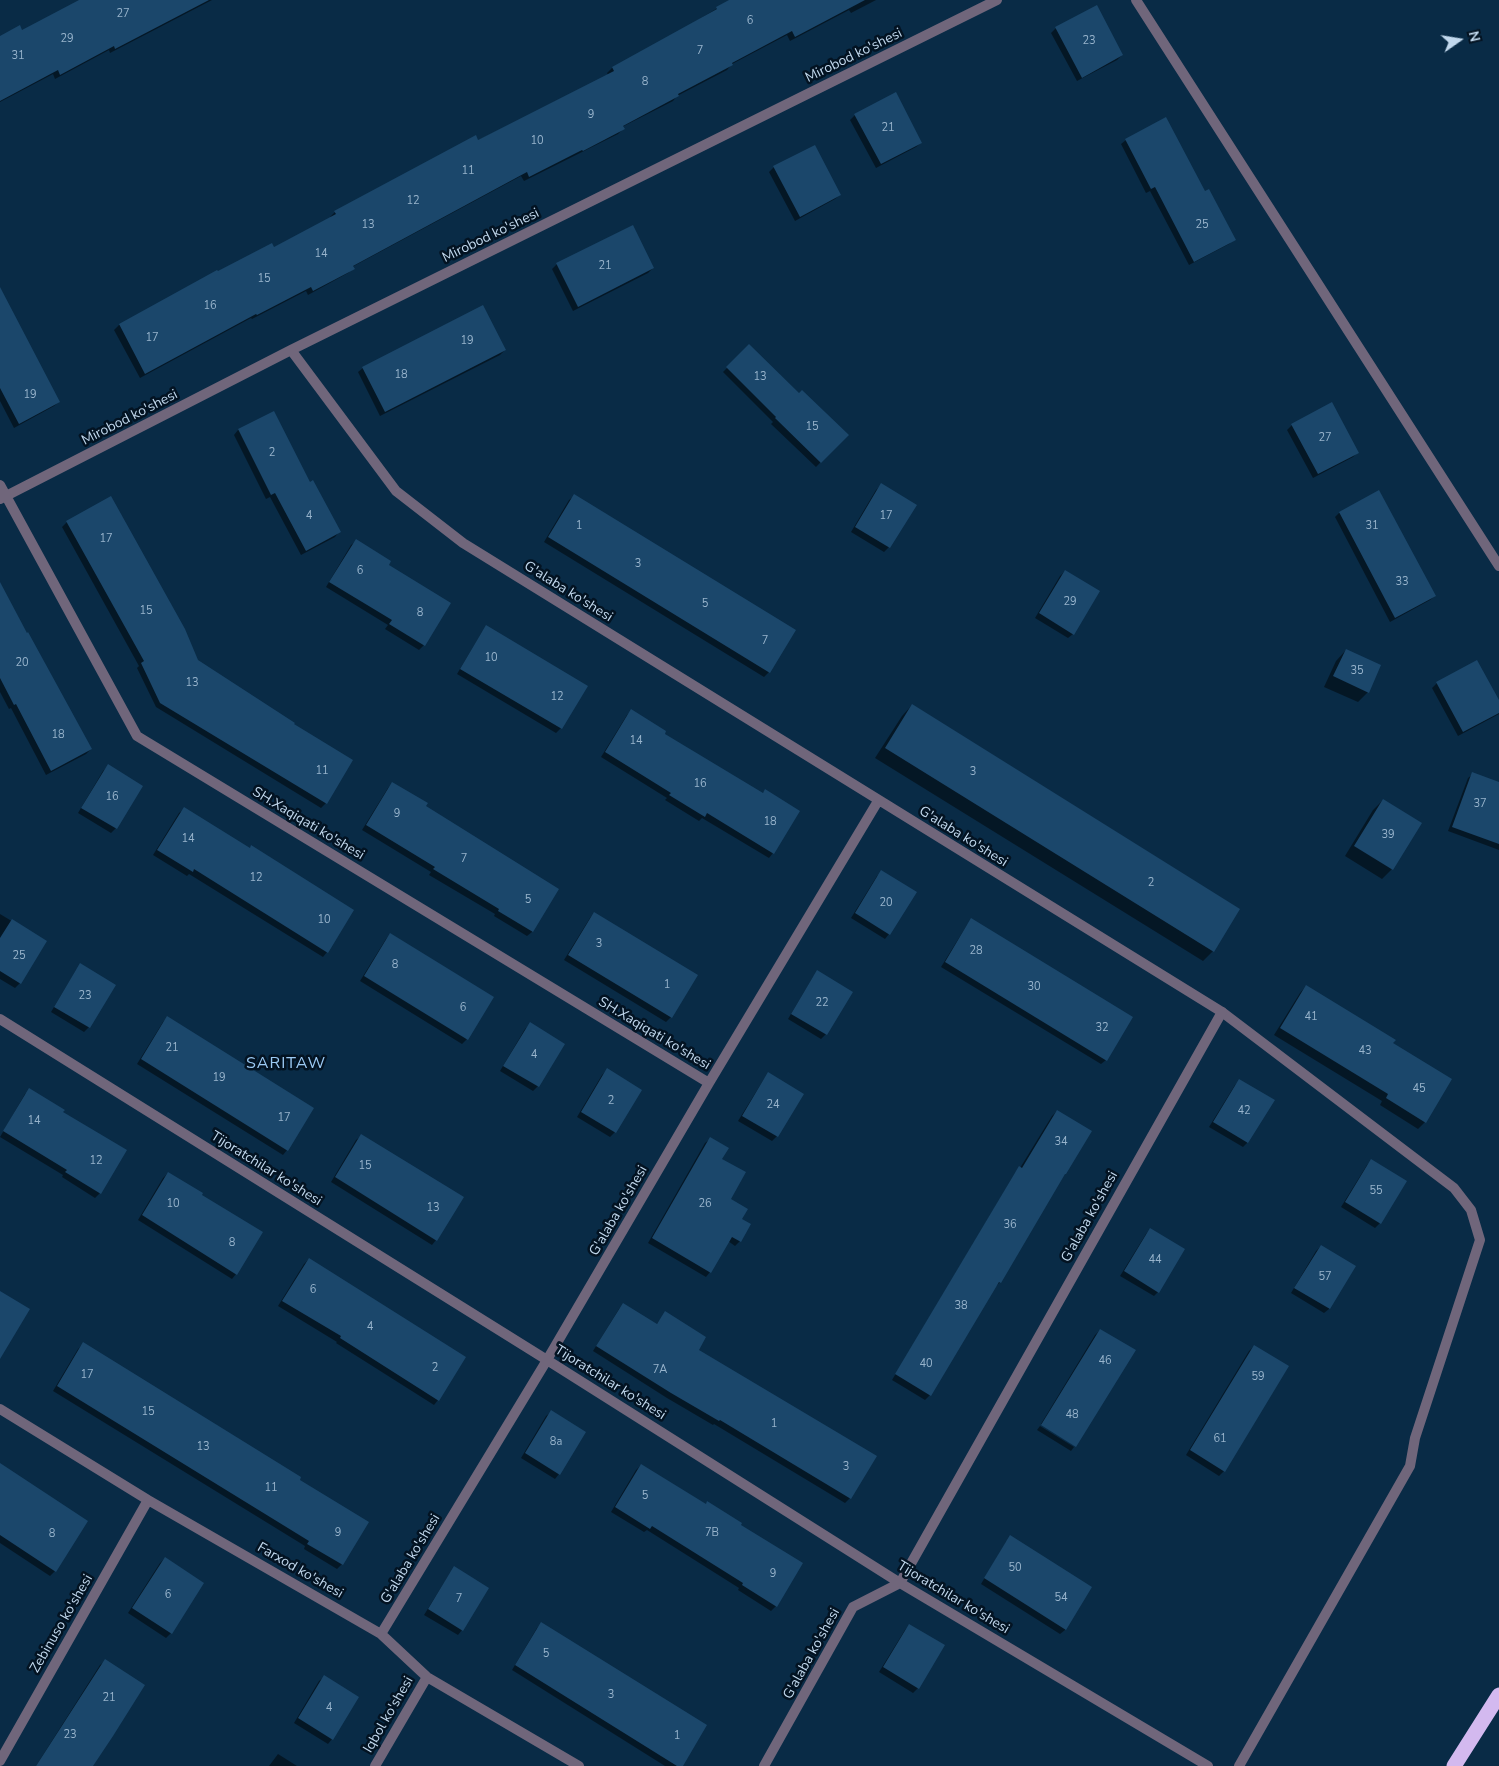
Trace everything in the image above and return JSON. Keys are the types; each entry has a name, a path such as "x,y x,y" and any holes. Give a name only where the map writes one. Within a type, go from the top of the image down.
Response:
{"highway":[{"path":"1454,1766 1499,1695"}],"street":[{"name":"Mirobod ko'shesi","path":"3,498 291,350 997,0"},
{"path":"1136,0 1499,566"},
{"name":"G'alaba ko'shesi","path":"291,350 396,491 463,543 1222,1012 900,1583 854,1607 764,1766"},
{"name":"SH.Xaqiqati ko'shesi","path":"0,485 3,498 137,736 709,1083"},
{"name":"G'alaba ko'shesi","path":"382,1634 547,1360 709,1083 878,801"},
{"path":"1222,1012 1454,1188 1471,1210 1480,1240 1415,1438 1410,1466 1239,1766"},
{"name":"Tijoratchilar ko'shesi","path":"0,1019 547,1360 900,1583 1208,1766"},
{"name":"Farxod ko'shesi","path":"0,1409 148,1500 382,1634 427,1677 579,1766"},
{"name":"Zebinuso ko'shesi","path":"0,1761 148,1500"},
{"name":"Iqbol ko'shesi","path":"375,1766 427,1677"}],"building":[{"path":"79,0 209,0 115,49 114,46 60,75 58,70 0,101 0,36 20,25 22,30"},
{"path":"729,0 865,0 795,37 792,31 732,63 733,65 623,126 625,129 529,177 527,172 353,266 355,269 313,291 311,287 256,314 145,374 119,324 217,270 272,243 274,247 336,214 334,211 476,135 478,140 614,71 612,67 717,9 716,7"},
{"path":"1097,5 1123,55 1082,78 1055,27"},
{"path":"896,92 922,143 881,164 854,114"},
{"path":"1166,117 1205,191 1209,189 1236,240 1194,262 1155,187 1151,189 1125,139"},
{"path":"815,145 841,195 800,217 773,166"},
{"path":"633,225 654,268 578,307 556,263"},
{"path":"0,287 60,402 19,424 0,388"},
{"path":"483,305 506,350 385,412 362,367"},
{"path":"749,344 799,393 802,390 849,435 821,463 726,367"},
{"path":"1332,402 1359,453 1318,474 1291,424"},
{"path":"274,411 310,482 313,480 341,532 306,551 275,493 271,495 238,429"},
{"path":"881,483 917,505 890,548 855,527"},
{"path":"1379,490 1436,596 1395,618 1339,512"},
{"path":"574,494 796,630 770,673 548,537"},
{"path":"111,496 185,629 198,660 294,724 353,760 327,804 160,703 141,663 144,661 66,521"},
{"path":"356,539 391,561 389,565 451,603 425,646 389,624 392,620 329,582"},
{"path":"1065,570 1100,591 1074,635 1039,613"},
{"path":"0,582 92,749 51,771 16,704 14,705 0,678"},
{"path":"486,625 588,686 562,729 460,669"},
{"path":"1346,649 1381,665 1369,693 1333,676"},
{"path":"1477,660 1499,700 1499,713 1463,732 1436,682"},
{"path":"912,704 1240,909 1214,952 885,748"},
{"path":"631,709 666,731 665,734 763,793 765,789 800,811 774,854 707,813 705,817 669,795 671,793 605,752"},
{"path":"108,764 143,786 117,829 81,808"},
{"path":"1472,772 1499,782 1499,844 1452,827"},
{"path":"392,782 428,803 426,806 559,889 533,932 433,869 435,867 366,825"},
{"path":"1383,799 1422,823 1393,870 1354,846"},
{"path":"184,807 250,848 251,845 354,910 328,953 194,869 193,872 157,850"},
{"path":"881,870 917,892 890,935 855,913"},
{"path":"594,912 698,975 672,1018 568,955"},
{"path":"971,918 1133,1017 1107,1061 945,962"},
{"path":"12,919 47,941 21,984 0,971 0,938"},
{"path":"390,933 494,997 468,1040 364,976"},
{"path":"80,963 116,985 90,1028 54,1007"},
{"path":"817,970 853,992 827,1035 791,1014"},
{"path":"1306,985 1396,1040 1393,1043 1452,1079 1426,1123 1386,1098 1388,1094 1280,1028"},
{"path":"167,1016 314,1108 288,1151 141,1059"},
{"path":"530,1022 565,1044 539,1087 503,1066"},
{"path":"607,1068 642,1090 616,1133 581,1112"},
{"path":"768,1072 804,1094 778,1137 742,1116"},
{"path":"1239,1079 1275,1100 1248,1143 1213,1122"},
{"path":"29,1088 65,1110 63,1112 127,1150 101,1194 65,1172 67,1170 3,1131"},
{"path":"1057,1110 1092,1131 931,1396 895,1374 1019,1166 1022,1168"},
{"path":"361,1134 464,1197 437,1241 335,1177"},
{"path":"710,1137 729,1148 722,1159 746,1172 731,1199 748,1209 742,1219 751,1224 741,1242 732,1237 711,1273 652,1238"},
{"path":"1371,1159 1407,1181 1381,1224 1345,1202"},
{"path":"168,1172 263,1232 237,1275 142,1215"},
{"path":"1150,1228 1185,1249 1159,1293 1124,1271"},
{"path":"1321,1245 1356,1266 1330,1309 1294,1288"},
{"path":"309,1258 466,1357 439,1401 340,1338 341,1336 282,1301"},
{"path":"0,1291 30,1309 0,1359"},
{"path":"623,1303 657,1324 665,1311 706,1337 699,1350 877,1456 851,1499 720,1420 671,1393 596,1346"},
{"path":"1100,1329 1136,1350 1076,1447 1041,1425"},
{"path":"83,1342 301,1477 300,1480 369,1522 343,1565 307,1544 309,1541 57,1386"},
{"path":"1254,1345 1289,1366 1225,1472 1190,1450"},
{"path":"551,1410 586,1432 560,1475 525,1453"},
{"path":"0,1463 88,1521 56,1572 0,1535"},
{"path":"641,1464 706,1504 707,1501 742,1523 741,1525 803,1563 777,1607 742,1585 743,1583 652,1526 650,1529 615,1507"},
{"path":"1010,1535 1092,1587 1066,1630 984,1578"},
{"path":"165,1557 204,1583 172,1634 132,1608"},
{"path":"454,1566 489,1588 463,1631 428,1609"},
{"path":"541,1622 707,1725 683,1766 677,1766 515,1665"},
{"path":"909,1624 945,1645 919,1689 883,1667"},
{"path":"105,1659 145,1685 113,1736 93,1766 36,1766"},
{"path":"324,1675 359,1697 333,1740 298,1718"}],"district":[{"name":"SARITAW","path":"286,1064"}]}
